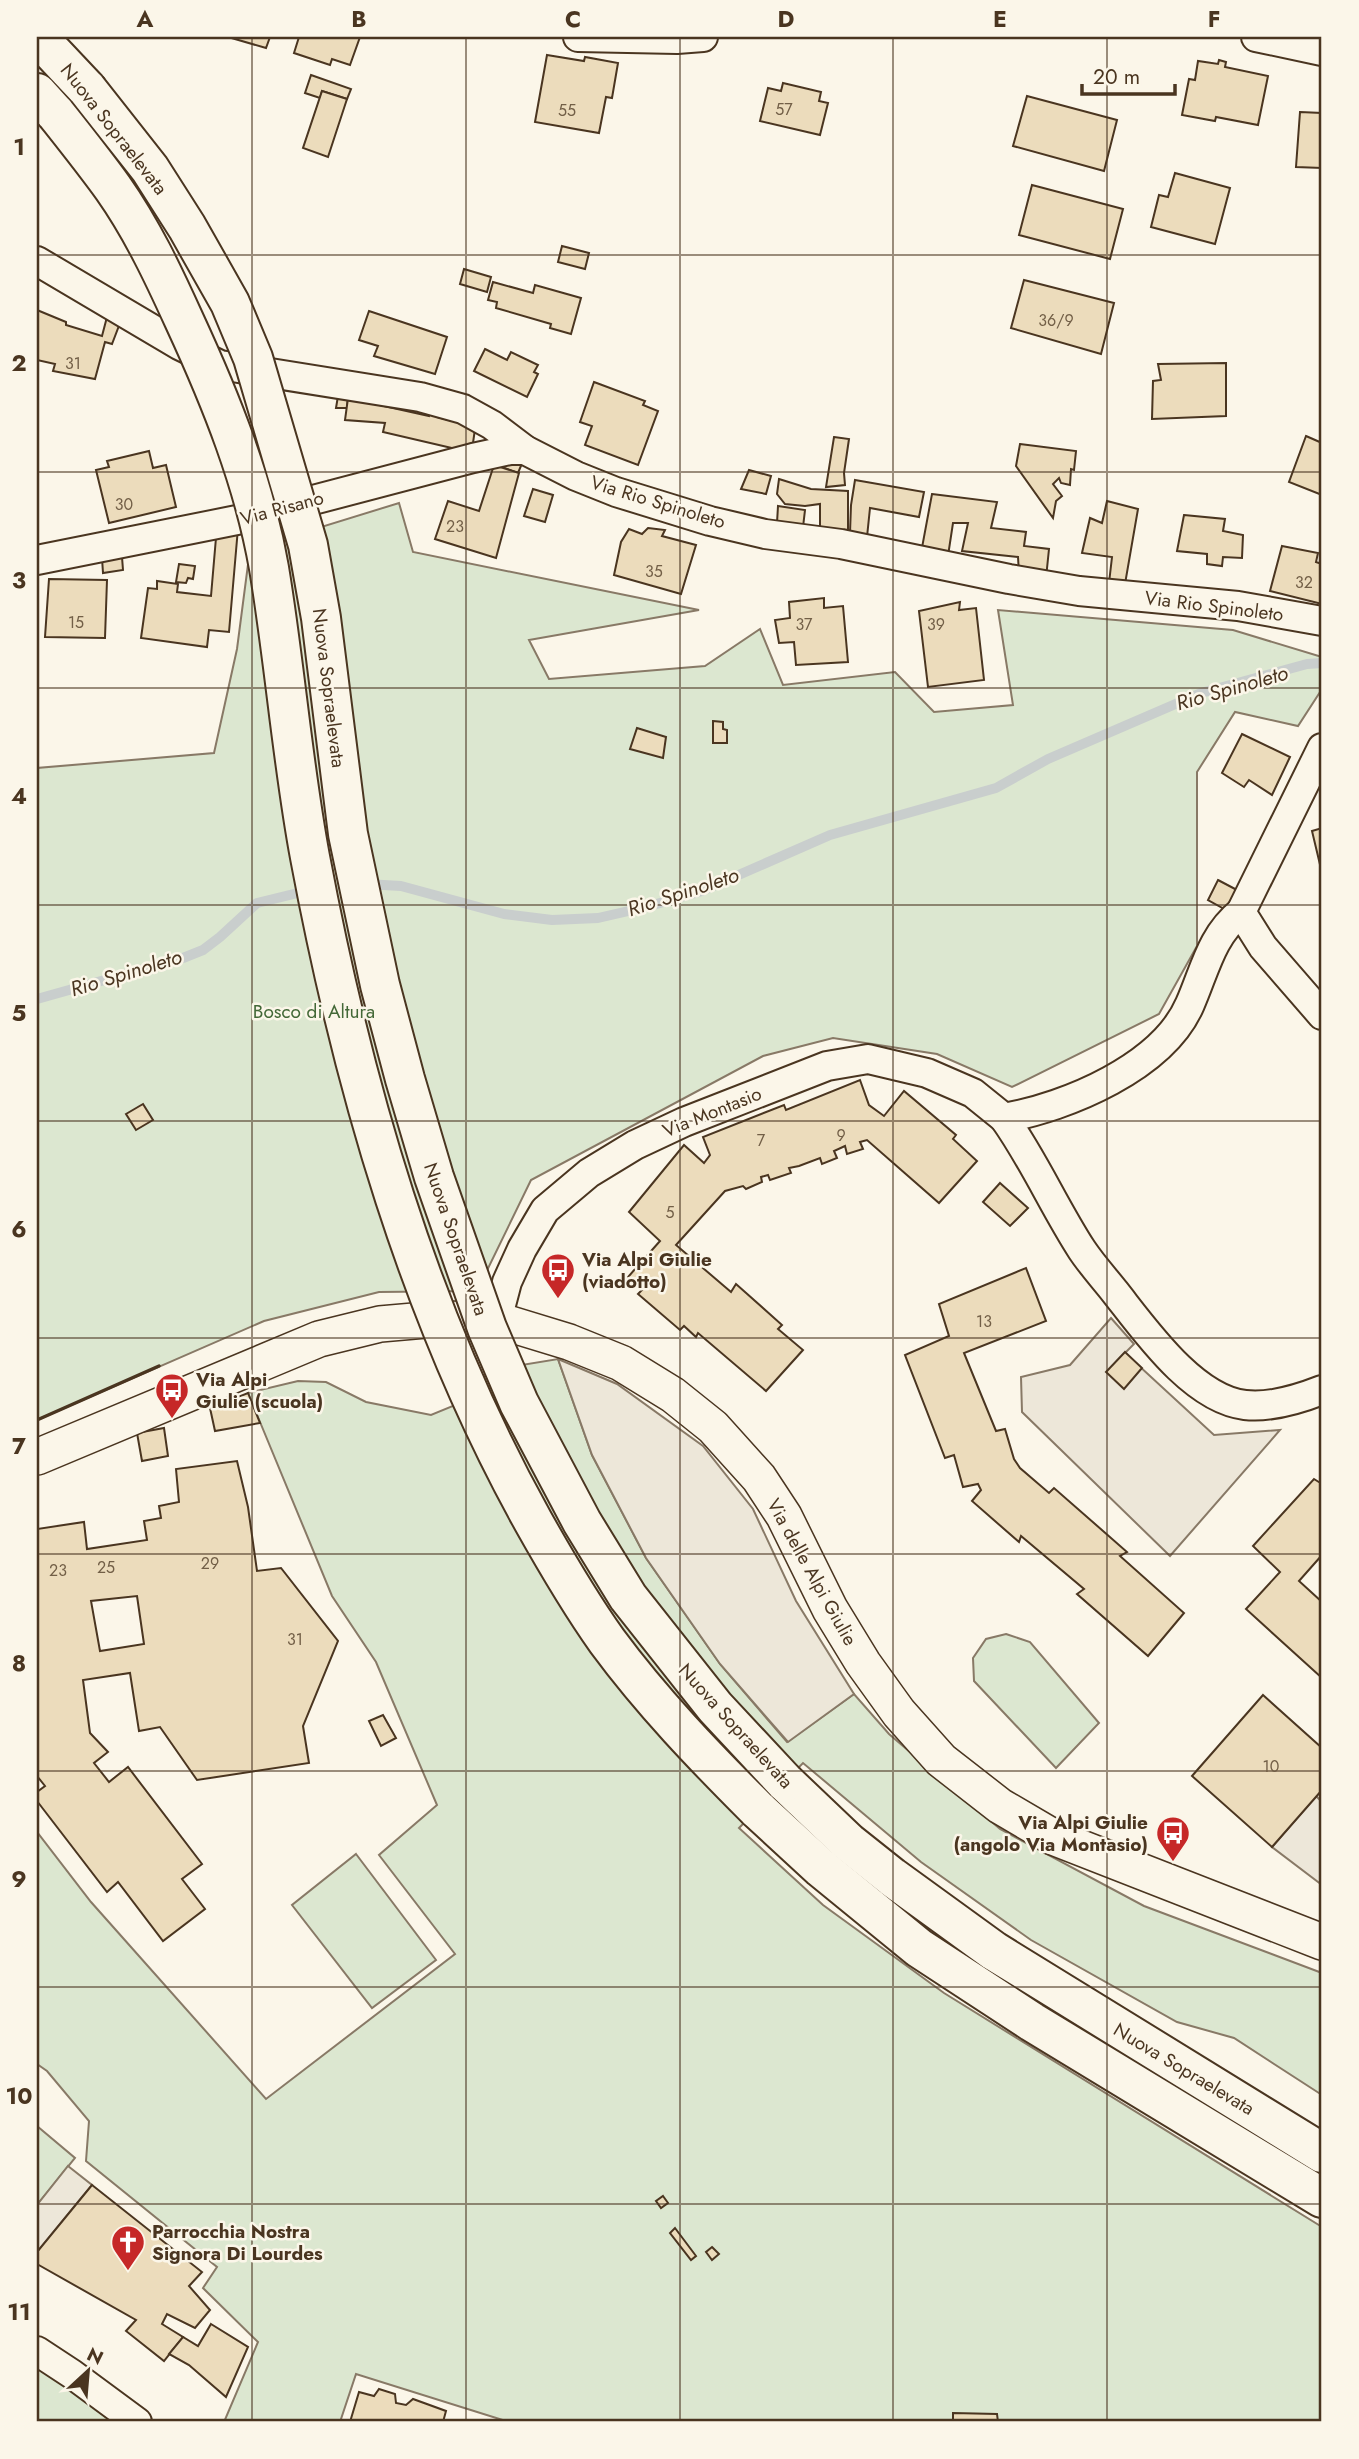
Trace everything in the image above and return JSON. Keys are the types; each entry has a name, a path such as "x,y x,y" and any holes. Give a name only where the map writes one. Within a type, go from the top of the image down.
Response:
{"highway":[{"name":"Nuova Sopraelevata","path":"38,37 87,89 150,169 230,303 253,358 308,545 321,618 348,834 380,985 405,1079 486,1328 519,1404 582,1522 628,1597 715,1707 785,1782 848,1842 891,1877 994,1951 1322,2153"},
{"name":"Nuova Sopraelevata","path":"46,103 116,191 163,275 215,388 243,464 268,565 310,853 344,1016 382,1153 423,1279 464,1386 493,1447 576,1596 607,1641 688,1741 821,1868 919,1948 1032,2022 1322,2198"}],"street":[{"path":"579,37 704,37"},
{"path":"1256,37 1322,51"},
{"name":"Via Rio Spinoleto","path":"37,261 179,345 220,365 420,397 463,409 492,425 525,450 576,476 615,492 710,521 765,534 841,544 1079,591 1238,606 1322,621"},
{"name":"Via Risano","path":"37,560 237,520 473,458 510,450 525,450"},
{"path":"1004,1118 1063,1103 1104,1084 1143,1059 1172,1032 1190,1005 1198,978 1226,924 1241,912 1322,748"},
{"path":"1241,912 1263,947 1322,1015"},
{"name":"Via Montasio","path":"497,1321 517,1260 545,1210 589,1172 635,1145 684,1122 827,1066 868,1059 939,1078 973,1093 1004,1118 1025,1146 1082,1250 1141,1325 1186,1374 1219,1397 1245,1405 1283,1402 1322,1390"},
{"name":"Via delle Alpi Giulie","path":"37,1457 319,1339 380,1324 438,1319 497,1321 569,1342 621,1363 673,1395 713,1427 759,1478 784,1516 830,1609 863,1663 899,1713 942,1760 1000,1806 1053,1837 1322,1942"},
{"path":"37,2351 137,2422"}],"green space":[{"name":"Bosco di Altura","path":"399,503 413,552 699,610 529,640 549,679 705,666 760,629 783,685 895,672 934,712 1013,705 998,610 1233,630 1322,657 1322,689 1298,726 1235,712 1197,772 1197,946 1159,1014 1012,1087 937,1054 833,1038 763,1056 531,1180 477,1291 379,1292 264,1321 37,1420 37,768 214,753 237,649 250,549"},
{"path":"558,1359 592,1455 646,1558 720,1664 787,1742 854,1694 889,1734 1000,1829 1144,1906 1322,1973 1322,2095 1234,2038 1177,2022 1031,1940 921,1862 803,1763 739,1828 823,1905 944,1993 1322,2227 1322,2422 509,2422 356,2374 340,2422 224,2422 258,2342 203,2288 217,2267 86,2161 89,2121 47,2071 37,2064 37,1832 91,1902 266,2099 455,1954 379,1855 437,1805 376,1662 332,1596 248,1393 298,1381 326,1382 366,1402 431,1415 453,1406 486,1375 498,1369"},
{"path":"1006,1634 1030,1642 1099,1723 1056,1768 974,1681 973,1658 986,1639"},
{"path":"356,1854 436,1960 372,2008 292,1905"},
{"path":"37,2126 75,2158 37,2205"},
{"path":"37,2368 42,2369 113,2422 37,2422"}],"shaded area":[{"path":"1111,1318 1134,1344 1125,1353 1214,1435 1280,1430 1170,1556 1022,1412 1021,1377 1070,1365"},
{"path":"558,1359 617,1384 703,1446 753,1509 796,1601 854,1694 788,1742 720,1664 646,1558 592,1455"},
{"path":"1316,1796 1322,1802 1322,1885 1272,1847"},
{"path":"68,2166 92,2185 37,2252 37,2205"}],"building":[{"path":"228,37 270,37 266,48"},
{"path":"299,37 360,37 350,65 332,59 330,65 294,53"},
{"path":"547,55 584,61 585,57 618,63 612,98 606,97 599,133 535,122"},
{"path":"1219,60 1226,62 1225,67 1268,76 1258,125 1216,117 1215,121 1182,115 1189,79 1195,80 1198,61 1218,64"},
{"path":"311,75 351,89 347,99 322,91 320,98 305,93"},
{"path":"783,83 821,92 819,101 828,103 820,135 760,121 768,88 781,91"},
{"path":"322,91 347,99 328,157 303,148"},
{"path":"1027,96 1117,120 1104,171 1013,146"},
{"path":"1300,112 1322,113 1322,168 1296,167"},
{"path":"1175,173 1230,188 1215,244 1151,227 1159,195 1168,197"},
{"path":"1032,185 1123,209 1110,259 1019,235"},
{"path":"562,246 589,253 585,269 558,262"},
{"path":"464,269 491,277 487,292 460,284"},
{"path":"1024,280 1114,303 1101,354 1011,328"},
{"path":"493,282 533,293 535,285 581,298 571,334 550,328 551,324 496,308 497,302 488,300"},
{"path":"37,310 66,322 66,325 102,336 107,317 120,323 112,344 105,342 95,379 53,371 55,364 37,360"},
{"path":"369,311 447,337 435,374 374,356 378,346 359,340"},
{"path":"485,349 507,360 511,352 538,365 534,372 538,374 527,397 474,371"},
{"path":"1226,363 1226,416 1152,419 1153,381 1161,380 1158,364"},
{"path":"594,382 645,401 643,405 658,411 638,465 585,445 592,426 580,422"},
{"path":"338,396 348,398 347,408 336,408"},
{"path":"348,398 429,416 430,412 438,413 437,417 475,429 472,450 456,449 383,432 385,423 345,420"},
{"path":"1306,436 1322,443 1322,495 1289,482"},
{"path":"834,437 849,439 845,485 826,487"},
{"path":"1020,444 1076,451 1070,485 1061,483 1059,478 1053,484 1062,496 1056,501 1053,518 1016,466"},
{"path":"149,451 153,468 166,465 176,507 109,523 96,470 109,467 107,461"},
{"path":"523,461 518,473 496,465"},
{"path":"494,465 519,473 496,558 435,539 448,501 479,511"},
{"path":"749,470 771,476 766,494 741,489"},
{"path":"779,479 811,489 848,491 848,531 820,528 820,504 785,504 777,494"},
{"path":"855,480 924,492 919,517 870,508 867,537 850,533"},
{"path":"533,489 553,495 545,522 524,516"},
{"path":"932,494 997,502 991,528 1026,532 1024,546 1049,549 1046,578 1019,574 1018,557 962,551 968,523 953,523 948,556 921,553"},
{"path":"1107,501 1138,509 1125,584 1109,583 1112,557 1082,553 1090,518 1102,523"},
{"path":"778,506 805,510 803,527 777,523"},
{"path":"1184,515 1225,519 1223,531 1243,535 1242,558 1223,557 1222,566 1207,564 1207,554 1177,551"},
{"path":"217,526 238,528 229,632 209,630 207,647 141,638 148,588 157,589 157,581 178,584 177,592 211,596"},
{"path":"648,528 665,530 662,536 696,545 681,594 614,575 621,542 629,529 642,534"},
{"path":"1282,546 1318,553 1316,562 1322,564 1322,604 1270,591"},
{"path":"122,557 123,570 103,573 102,558"},
{"path":"179,564 195,566 193,579 188,578 186,583 176,582"},
{"path":"49,579 107,580 105,638 45,637"},
{"path":"824,598 824,608 843,606 848,662 796,665 794,642 779,643 775,620 790,618 789,602"},
{"path":"960,602 959,610 976,608 984,680 928,687 919,611"},
{"path":"713,721 723,722 723,729 727,730 727,743 713,743"},
{"path":"637,728 666,737 663,758 630,749"},
{"path":"1242,734 1290,757 1272,795 1249,780 1244,787 1222,773"},
{"path":"1322,828 1322,873 1312,831"},
{"path":"1218,880 1237,890 1226,910 1208,900"},
{"path":"860,1080 869,1105 884,1116 904,1091 956,1135 953,1139 977,1161 939,1203 867,1140 860,1142 863,1149 847,1154 845,1146 834,1151 837,1158 822,1164 820,1158 789,1168 791,1173 770,1180 768,1175 761,1177 762,1182 746,1189 743,1186 725,1191 676,1245 731,1292 736,1284 782,1325 778,1329 803,1350 766,1391 698,1333 696,1337 684,1326 680,1330 638,1294 644,1288 628,1277 660,1241 629,1212 684,1145 704,1163 710,1155 703,1137 784,1105 786,1110"},
{"path":"143,1104 153,1120 136,1130 126,1114"},
{"path":"1000,1183 1028,1208 1010,1226 983,1202"},
{"path":"1026,1268 1046,1321 964,1353 996,1431 1005,1429 1014,1459 1020,1468 1049,1493 1054,1488 1127,1552 1120,1556 1184,1613 1148,1656 1077,1594 1084,1589 1021,1536 1019,1542 972,1501 981,1490 978,1484 963,1487 954,1455 945,1458 905,1355 949,1336 939,1304"},
{"path":"1125,1352 1142,1368 1124,1389 1106,1372"},
{"path":"248,1393 260,1423 215,1431 210,1408"},
{"path":"164,1428 168,1456 142,1461 137,1433"},
{"path":"237,1461 248,1507 257,1571 281,1568 338,1641 303,1726 309,1763 197,1780 160,1727 139,1731 130,1673 83,1680 90,1733 108,1752 94,1763 109,1782 128,1767 202,1864 182,1879 205,1909 163,1941 118,1882 107,1892 37,1801 37,1792 45,1786 37,1776 37,1529 84,1522 87,1549 147,1540 144,1521 161,1518 159,1506 179,1502 176,1469","holes":["137,1596 144,1644 100,1651 91,1601"]},
{"path":"1314,1479 1322,1484 1322,1555 1299,1581 1322,1602 1322,1678 1246,1609 1280,1572 1253,1546"},
{"path":"1263,1695 1322,1748 1322,1790 1272,1847 1192,1776"},
{"path":"383,1715 396,1738 381,1746 369,1721"},
{"name":"Parrocchia Nostra Signora Di Lourdes","path":"92,2185 202,2272 189,2286 210,2310 195,2328 167,2314 162,2324 183,2337 164,2361 126,2331 136,2320 37,2264 37,2252"},
{"path":"663,2196 668,2203 661,2208 656,2201"},
{"path":"675,2228 696,2256 691,2260 670,2233"},
{"path":"712,2247 719,2254 712,2260 706,2252"},
{"path":"211,2324 248,2347 226,2397 189,2365 169,2354 183,2337 198,2346"},
{"path":"379,2389 395,2394 396,2403 406,2405 413,2399 446,2411 443,2422 350,2422 359,2392 374,2396"},
{"path":"953,2413 997,2414 998,2422 953,2422"}],"waterway":[{"name":"Rio Spinoleto","path":"366,884 401,886 504,914 552,920 598,918 646,907 702,891 830,835 996,788 1048,759 1201,693 1307,664 1322,663"},
{"name":"Rio Spinoleto","path":"37,999 183,958 203,950 257,903 310,890"}],"wall":[{"path":"37,1420 159,1366"}],"place":[{"name":"Via Alpi Giulie (viadotto)","path":"558,1300"},
{"name":"Via Alpi Giulie (scuola)","path":"172,1420"},
{"name":"Via Alpi Giulie (angolo Via Montasio)","path":"1173,1863"},
{"name":"Parrocchia Nostra Signora Di Lourdes","path":"128,2272"}]}
